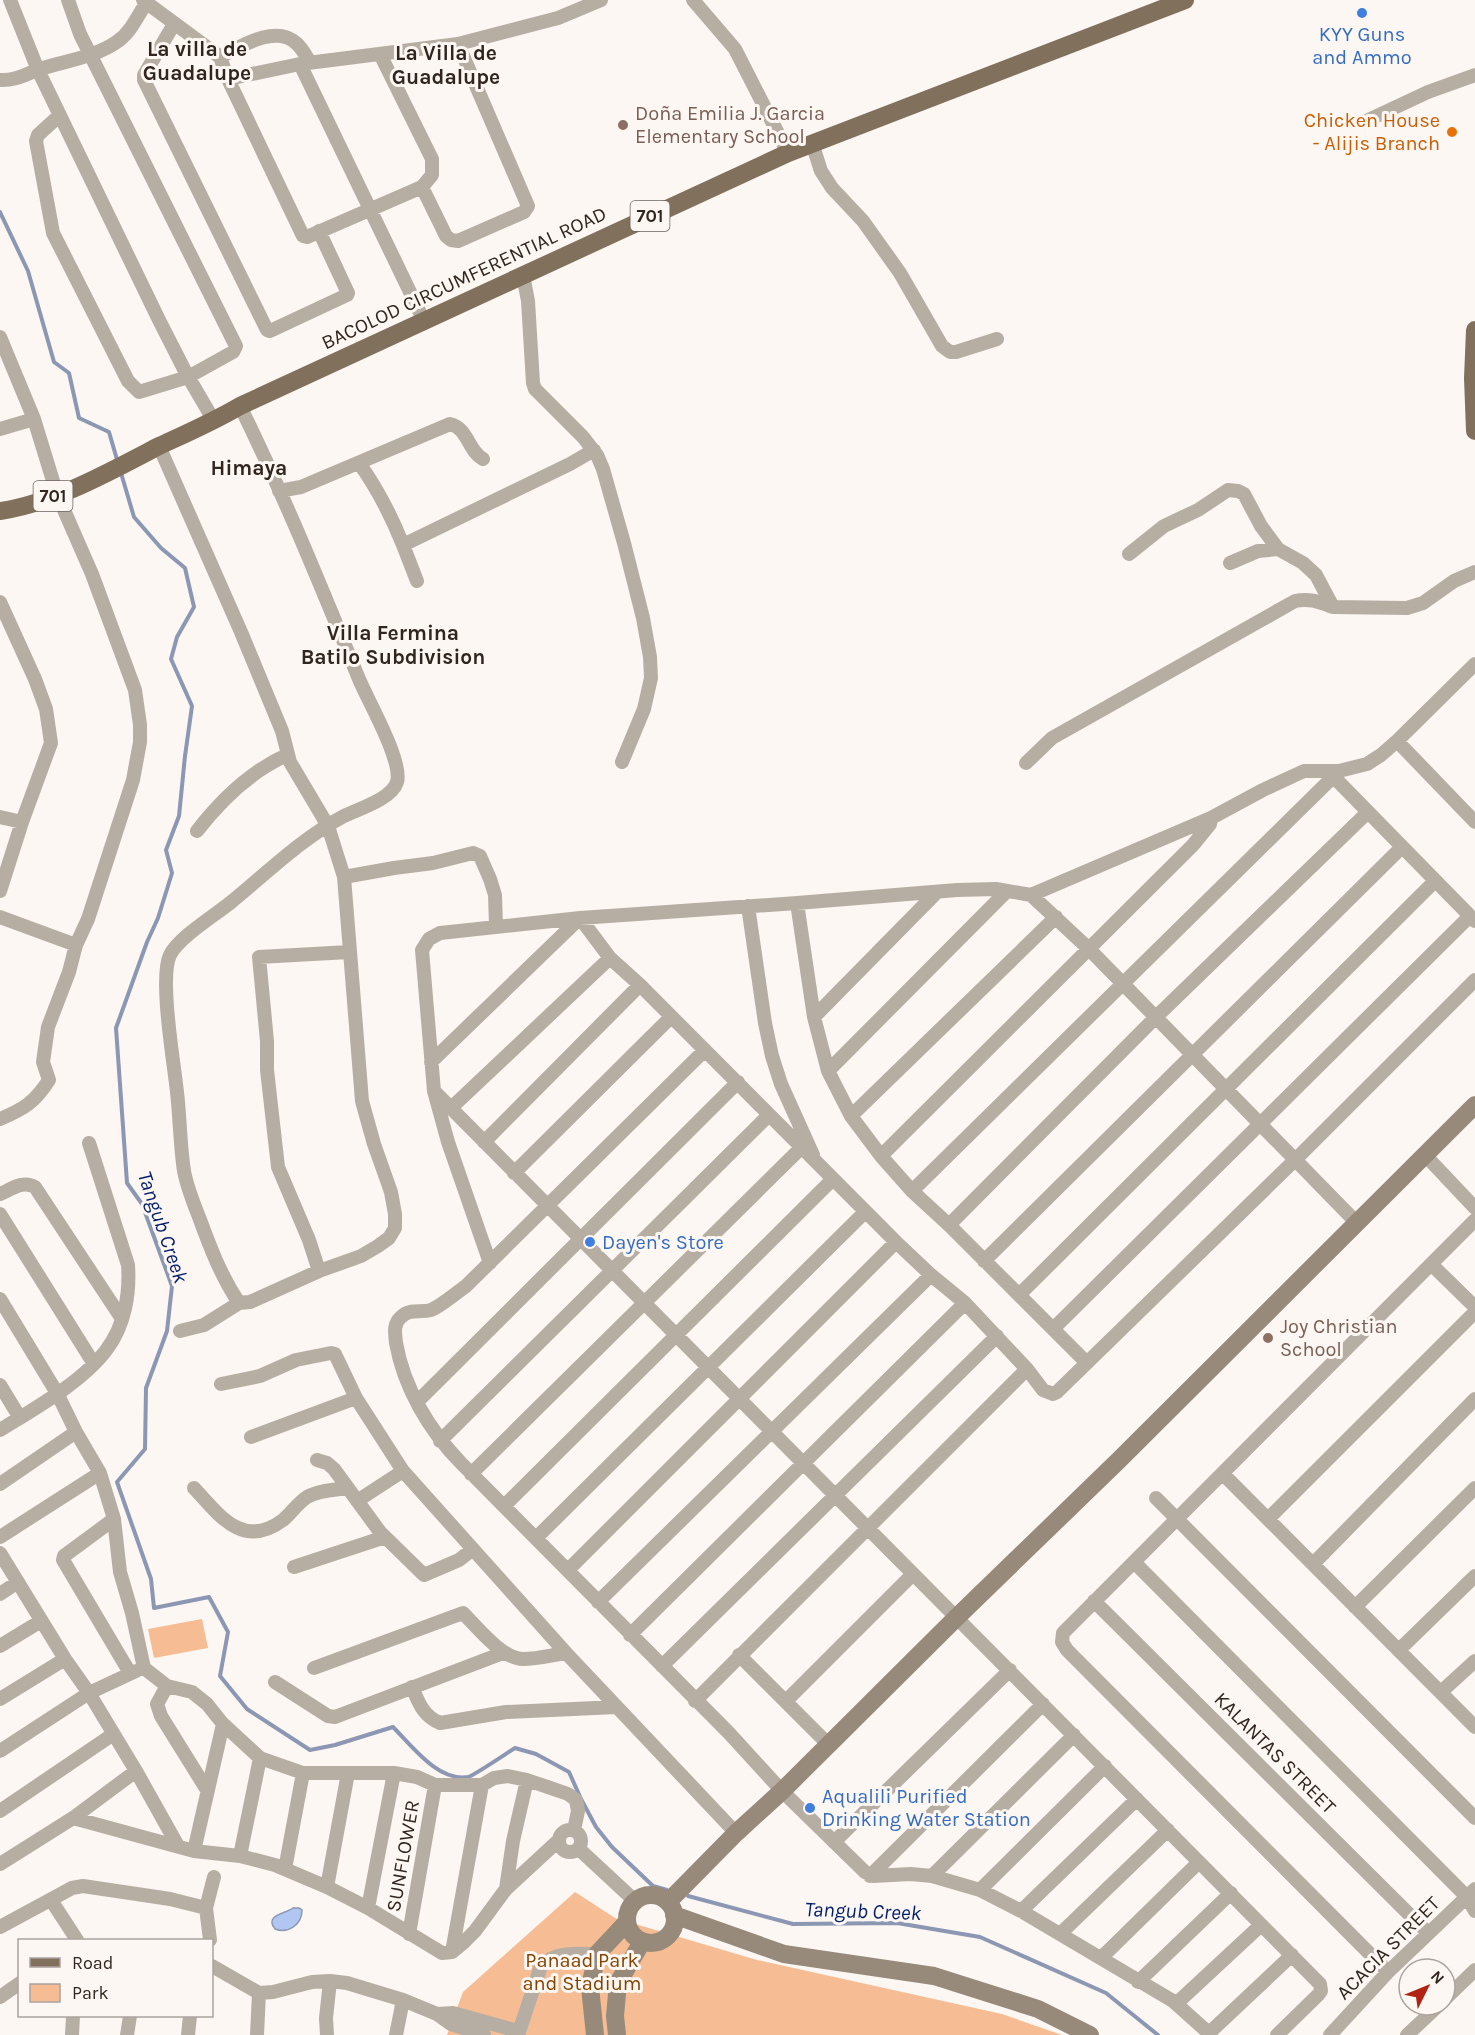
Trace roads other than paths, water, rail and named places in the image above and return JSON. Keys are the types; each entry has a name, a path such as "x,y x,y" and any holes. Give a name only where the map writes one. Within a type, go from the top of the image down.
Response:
{"main road":[{"name":"BACOLOD CIRCUMFERENTIAL ROAD","path":"0,511 29,505 104,474 240,406 788,153 1185,0"},
{"path":"1475,330 1473,378 1475,431"}],"street":[{"path":"10,0 38,70 188,377 214,421"},
{"path":"60,115 39,135 36,141 55,239 128,381 139,392 188,377 233,352 236,346 80,34 68,0"},
{"path":"228,78 305,63 458,44 558,18 601,0"},
{"path":"693,0 735,49 788,153"},
{"path":"0,80 10,81 38,70 91,55 118,42 146,1 220,57 301,233 307,237 422,187 432,175 432,159 380,54"},
{"path":"174,24 144,75 144,80 267,330 270,331 348,293 319,231"},
{"path":"220,57 250,42 272,36 290,38 298,44 370,209 424,321"},
{"path":"422,187 446,236 451,240 458,241 524,212 528,206 458,44"},
{"path":"1364,122 1428,92 1475,75"},
{"path":"812,143 820,171 832,188 863,221 900,273 942,346 950,352 956,352 997,339"},
{"path":"523,275 528,301 535,389 594,450 603,470 643,618 650,657 649,694 622,762"},
{"path":"0,337 34,419 57,494 92,574 135,690 140,725 140,742 133,780 88,919 76,945 69,972 48,1027 43,1062 50,1080 38,1098 20,1111 0,1119"},
{"path":"239,1303 214,1257 189,1191 184,1171 169,1028 168,966 170,954 191,933 276,863 328,826 382,798 394,788 398,780 379,720 360,681 265,457 240,406"},
{"path":"0,429 34,419"},
{"path":"279,491 301,487 450,424 460,429 472,450 483,459"},
{"path":"159,446 241,632 282,731 287,755 303,787 328,826 344,877 362,1101 391,1192 395,1214 395,1228 389,1238 361,1256 319,1271 250,1302 239,1303 204,1325 180,1331"},
{"path":"403,545 570,464 594,450"},
{"path":"359,462 389,511 417,581"},
{"path":"1129,554 1164,525 1198,510 1228,490 1238,491 1244,494 1261,526 1278,549 1304,563 1316,575 1333,607"},
{"path":"1230,563 1258,551 1278,549"},
{"path":"1026,763 1052,738 1295,601 1315,600 1333,607 1407,608 1431,598 1454,581 1475,572"},
{"path":"0,602 35,679 46,710 51,743 0,891"},
{"path":"1031,895 1211,818 1304,771 1330,774 1367,764 1381,755 1475,664"},
{"path":"1396,741 1475,822"},
{"path":"197,831 209,816 256,771 287,755"},
{"path":"1054,1328 1472,919 1330,774"},
{"path":"912,1191 1123,984 1330,774"},
{"path":"949,1225 1156,1017 1368,812"},
{"path":"0,817 22,822"},
{"path":"881,1156 1193,845 1210,824 1211,818"},
{"path":"984,1261 1402,847"},
{"path":"344,877 433,863 473,853 480,856 490,879 495,895 496,926"},
{"path":"1020,1294 1435,881"},
{"path":"490,1263 448,1142 434,1091 422,950 429,939 440,933 580,918 996,889 1031,895 1056,917 1227,1088 1356,1222"},
{"path":"828,1071 1007,891"},
{"path":"814,1017 937,892"},
{"path":"796,903 814,1017 828,1071 851,1116 881,1156 912,1191 1020,1294 1087,1363"},
{"path":"748,906 772,1056 781,1084 814,1159"},
{"path":"0,917 76,945"},
{"path":"851,1116 1056,917"},
{"path":"580,918 610,958 738,1082 896,1242 965,1303 1027,1369 1043,1390 1053,1394 1296,1159 1475,980"},
{"path":"431,1062 580,918"},
{"path":"319,1271 309,1240 278,1167 259,957 349,952"},
{"path":"450,1109 610,958"},
{"path":"484,1142 640,985"},
{"path":"514,1173 671,1017"},
{"path":"705,1050 466,1286 431,1310 409,1311 399,1318 394,1332 399,1360 417,1402 440,1441 752,1756 782,1791 870,1876 911,1874 932,1876 980,1890 1021,1911 1177,2003 1210,2034 1292,1955"},
{"path":"417,1402 738,1082"},
{"path":"434,1091 1320,1984 1321,1991 1277,2035"},
{"path":"671,1908 736,1833 782,1791 1118,1461 1475,1105"},
{"path":"440,1441 769,1115"},
{"path":"0,1430 57,1393 94,1364 109,1347 122,1318 129,1284 128,1264 89,1143"},
{"path":"471,1474 802,1147"},
{"path":"1425,1155 1475,1209"},
{"path":"504,1506 833,1179"},
{"path":"0,1194 23,1184 35,1187 122,1318"},
{"path":"536,1538 866,1212"},
{"path":"0,1214 94,1364"},
{"path":"1388,1972 1067,1650 1062,1642 1063,1633 1475,1220"},
{"path":"568,1570 896,1242"},
{"path":"1431,1264 1475,1307"},
{"path":"598,1602 931,1275"},
{"path":"0,1299 57,1393 100,1473 114,1519 120,1572 144,1668 167,1686 192,1692 207,1704 223,1724 260,1758 303,1773 394,1773 417,1777 435,1785 482,1785 494,1778 508,1776 527,1780 568,1794 576,1800 578,1811 574,1830"},
{"path":"630,1635 965,1303"},
{"path":"1268,1519 1475,1312"},
{"path":"662,1666 997,1336"},
{"path":"221,1384 260,1376 296,1360 331,1353 338,1358 356,1398 403,1471 566,1653 736,1833"},
{"path":"695,1701 1027,1369"},
{"path":"0,1385 20,1418"},
{"path":"251,1437 356,1398"},
{"path":"1314,1563 1475,1399"},
{"path":"0,1484 76,1432"},
{"path":"317,1460 327,1462 385,1537 424,1575 459,1560 473,1549"},
{"path":"357,1501 403,1471"},
{"path":"0,1537 100,1473"},
{"path":"1223,1474 1475,1727"},
{"path":"194,1488 234,1527 247,1532 264,1530 282,1521 307,1497 324,1491 348,1488"},
{"path":"1355,1607 1475,1488"},
{"path":"1156,1498 1475,1818"},
{"path":"114,1519 64,1556 63,1560 130,1673"},
{"path":"294,1567 385,1537"},
{"path":"0,1552 41,1621 89,1693 178,1846"},
{"path":"1134,1562 1471,1893 1475,1911"},
{"path":"786,1701 914,1574"},
{"path":"1399,1650 1475,1576"},
{"path":"0,1594 18,1582"},
{"name":"KALANTAS STREET","path":"1094,1601 1428,1934"},
{"path":"314,1668 463,1613 503,1653 521,1659 566,1653"},
{"path":"0,1646 41,1621"},
{"path":"275,1682 328,1716 342,1715 503,1653"},
{"path":"739,1655 829,1745"},
{"path":"0,1699 65,1659"},
{"path":"1441,1692 1475,1661"},
{"path":"0,1751 89,1693 144,1668"},
{"path":"834,1842 1010,1670"},
{"path":"167,1686 157,1704 161,1716 207,1790"},
{"path":"412,1687 423,1712 440,1723 506,1712 617,1707"},
{"path":"870,1876 1043,1704"},
{"path":"194,1851 223,1724"},
{"path":"0,1811 112,1735"},
{"path":"932,1876 1074,1735"},
{"path":"240,1856 260,1758"},
{"path":"980,1890 1105,1766"},
{"path":"0,1864 73,1818 136,1771"},
{"path":"285,1869 303,1773"},
{"path":"327,1887 348,1773"},
{"path":"368,1908 394,1773"},
{"path":"506,1889 513,1841 527,1780"},
{"name":"SUNFLOWER","path":"409,1934 435,1785"},
{"path":"452,1952 482,1785"},
{"path":"1021,1911 1137,1799"},
{"path":"73,1818 194,1851 261,1860 327,1887 368,1908 442,1953 452,1952 475,1930 506,1889 559,1840 562,1833 574,1830 580,1835 582,1843 579,1849 571,1852 563,1849 559,1840"},
{"path":"1060,1934 1168,1830"},
{"path":"579,1849 635,1902"},
{"path":"1101,1958 1199,1862"},
{"path":"210,1939 206,1908 214,1877"},
{"path":"0,1927 72,1888 83,1886 170,1899 206,1908"},
{"path":"1138,1982 1231,1893"},
{"name":"ACACIA STREET","path":"1330,2035 1388,1972 1471,1893"},
{"path":"671,1908 674,1925 667,1937 652,1944 642,1942 631,1934 627,1922 628,1912 635,1902 645,1896 658,1897 671,1908 784,1954 934,1976 1038,2009 1081,2033"},
{"path":"51,1900 75,1939"},
{"path":"595,2035 590,1987 597,1954 627,1922"},
{"path":"1177,2003 1261,1924"},
{"path":"617,2035 615,2016 618,1983 642,1942"},
{"path":"437,2014 453,2013 518,2033 541,1966 549,1958 560,1955 597,1954"},
{"path":"213,1966 259,1993 273,1992 312,1982 347,1983 403,2000 437,2014 451,2024 484,2035"},
{"path":"1457,1987 1475,1970"},
{"path":"327,2035 326,2018 330,1981"},
{"path":"0,1997 18,1984"},
{"path":"257,2035 259,1993"},
{"path":"396,2035 403,2000"},
{"path":"72,2035 73,2017"},
{"path":"127,2035 130,2017"},
{"path":"188,2035 190,2017"},
{"path":"1407,2035 1426,2017"}],"water":[{"path":"293,1908 302,1910 297,1924 285,1930 275,1929 272,1924 274,1918"}],"waterway":[{"name":"Tangub Creek","path":"0,212 28,271 54,362 69,373 79,418 109,432 118,463"},
{"name":"Tangub Creek","path":"121,473 134,517 161,548 185,568 194,607 177,637 171,659 192,706 179,816 166,850 172,873 158,918 116,1028 127,1183 142,1204 172,1286 167,1331 146,1388 145,1449 117,1482 151,1579 154,1608 209,1597 228,1632 220,1676 247,1709 310,1750 335,1745 393,1727 426,1761 446,1774 457,1777 471,1776 515,1748 536,1754 569,1772 596,1827 612,1847 653,1886 667,1890"},
{"name":"Tangub Creek","path":"688,1896 793,1924 897,1923 980,1937 1106,1993 1158,2035"}],"place":[{"name":"KYY Guns and Ammo","path":"1362,13"},
{"name":"Doña Emilia J. Garcia Elementary School","path":"623,125"},
{"name":"Chicken House - Alijis Branch","path":"1452,132"},
{"name":"Dayen's Store","path":"590,1242"},
{"name":"Joy Christian School","path":"1268,1338"},
{"name":"Aqualili Purified Drinking Water Station","path":"810,1808"}],"district":[{"name":"La villa de Guadalupe","path":"197,61"},
{"name":"La Villa de Guadalupe","path":"446,65"},
{"name":"Himaya","path":"249,468"},
{"name":"Villa Fermina Batilo Subdivision","path":"393,645"}],"park label":[{"name":"Panaad Park and Stadium","path":"582,1972"}]}
